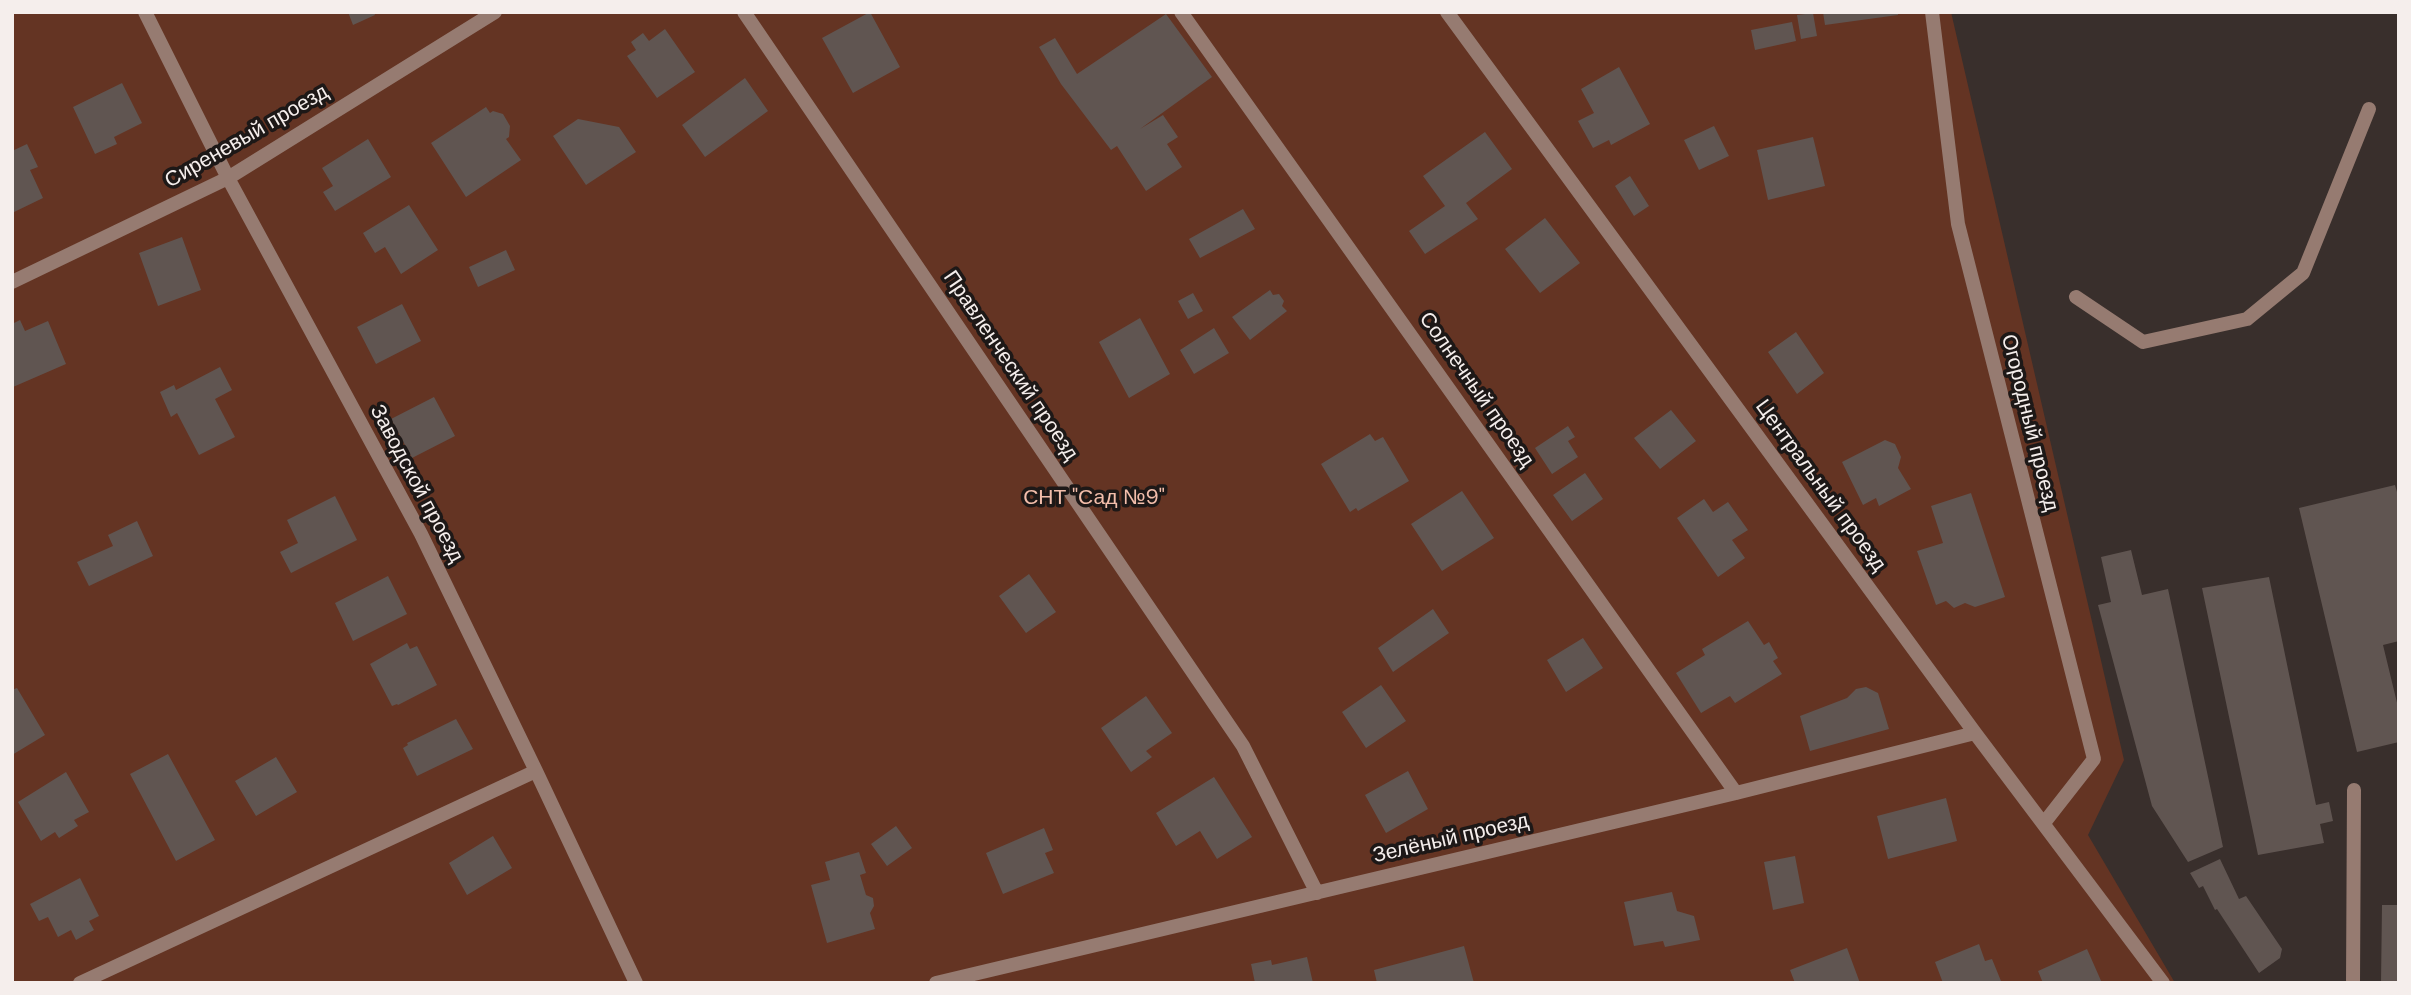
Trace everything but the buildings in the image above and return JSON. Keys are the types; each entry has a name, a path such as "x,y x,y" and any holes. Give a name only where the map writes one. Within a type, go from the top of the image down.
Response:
{"street":[{"name":"Заводской проезд","path":"145,12 228,178 421,534 636,983"},
{"name":"Сиреневый проезд","path":"12,282 228,178 495,12"},
{"name":"Правленческий проезд","path":"744,12 1243,746 1317,893"},
{"name":"Солнечный проезд","path":"1181,12 1736,793"},
{"name":"Центральный проезд","path":"1447,12 1975,733 2163,983"},
{"name":"Огородный проезд","path":"1932,12 1958,223 2094,759 2044,824"},
{"path":"2077,297 2143,342 2247,319 2303,274 2369,109"},
{"name":"Зелёный проезд","path":"936,983 1736,793 1975,733"},
{"path":"80,983 536,771"},
{"path":"2353,983 2354,790"}],"green space":[{"name":"СНТ \"Сад №9\"","path":"12,12 1951,12 2124,760 2088,835 2175,983 12,983"}]}
